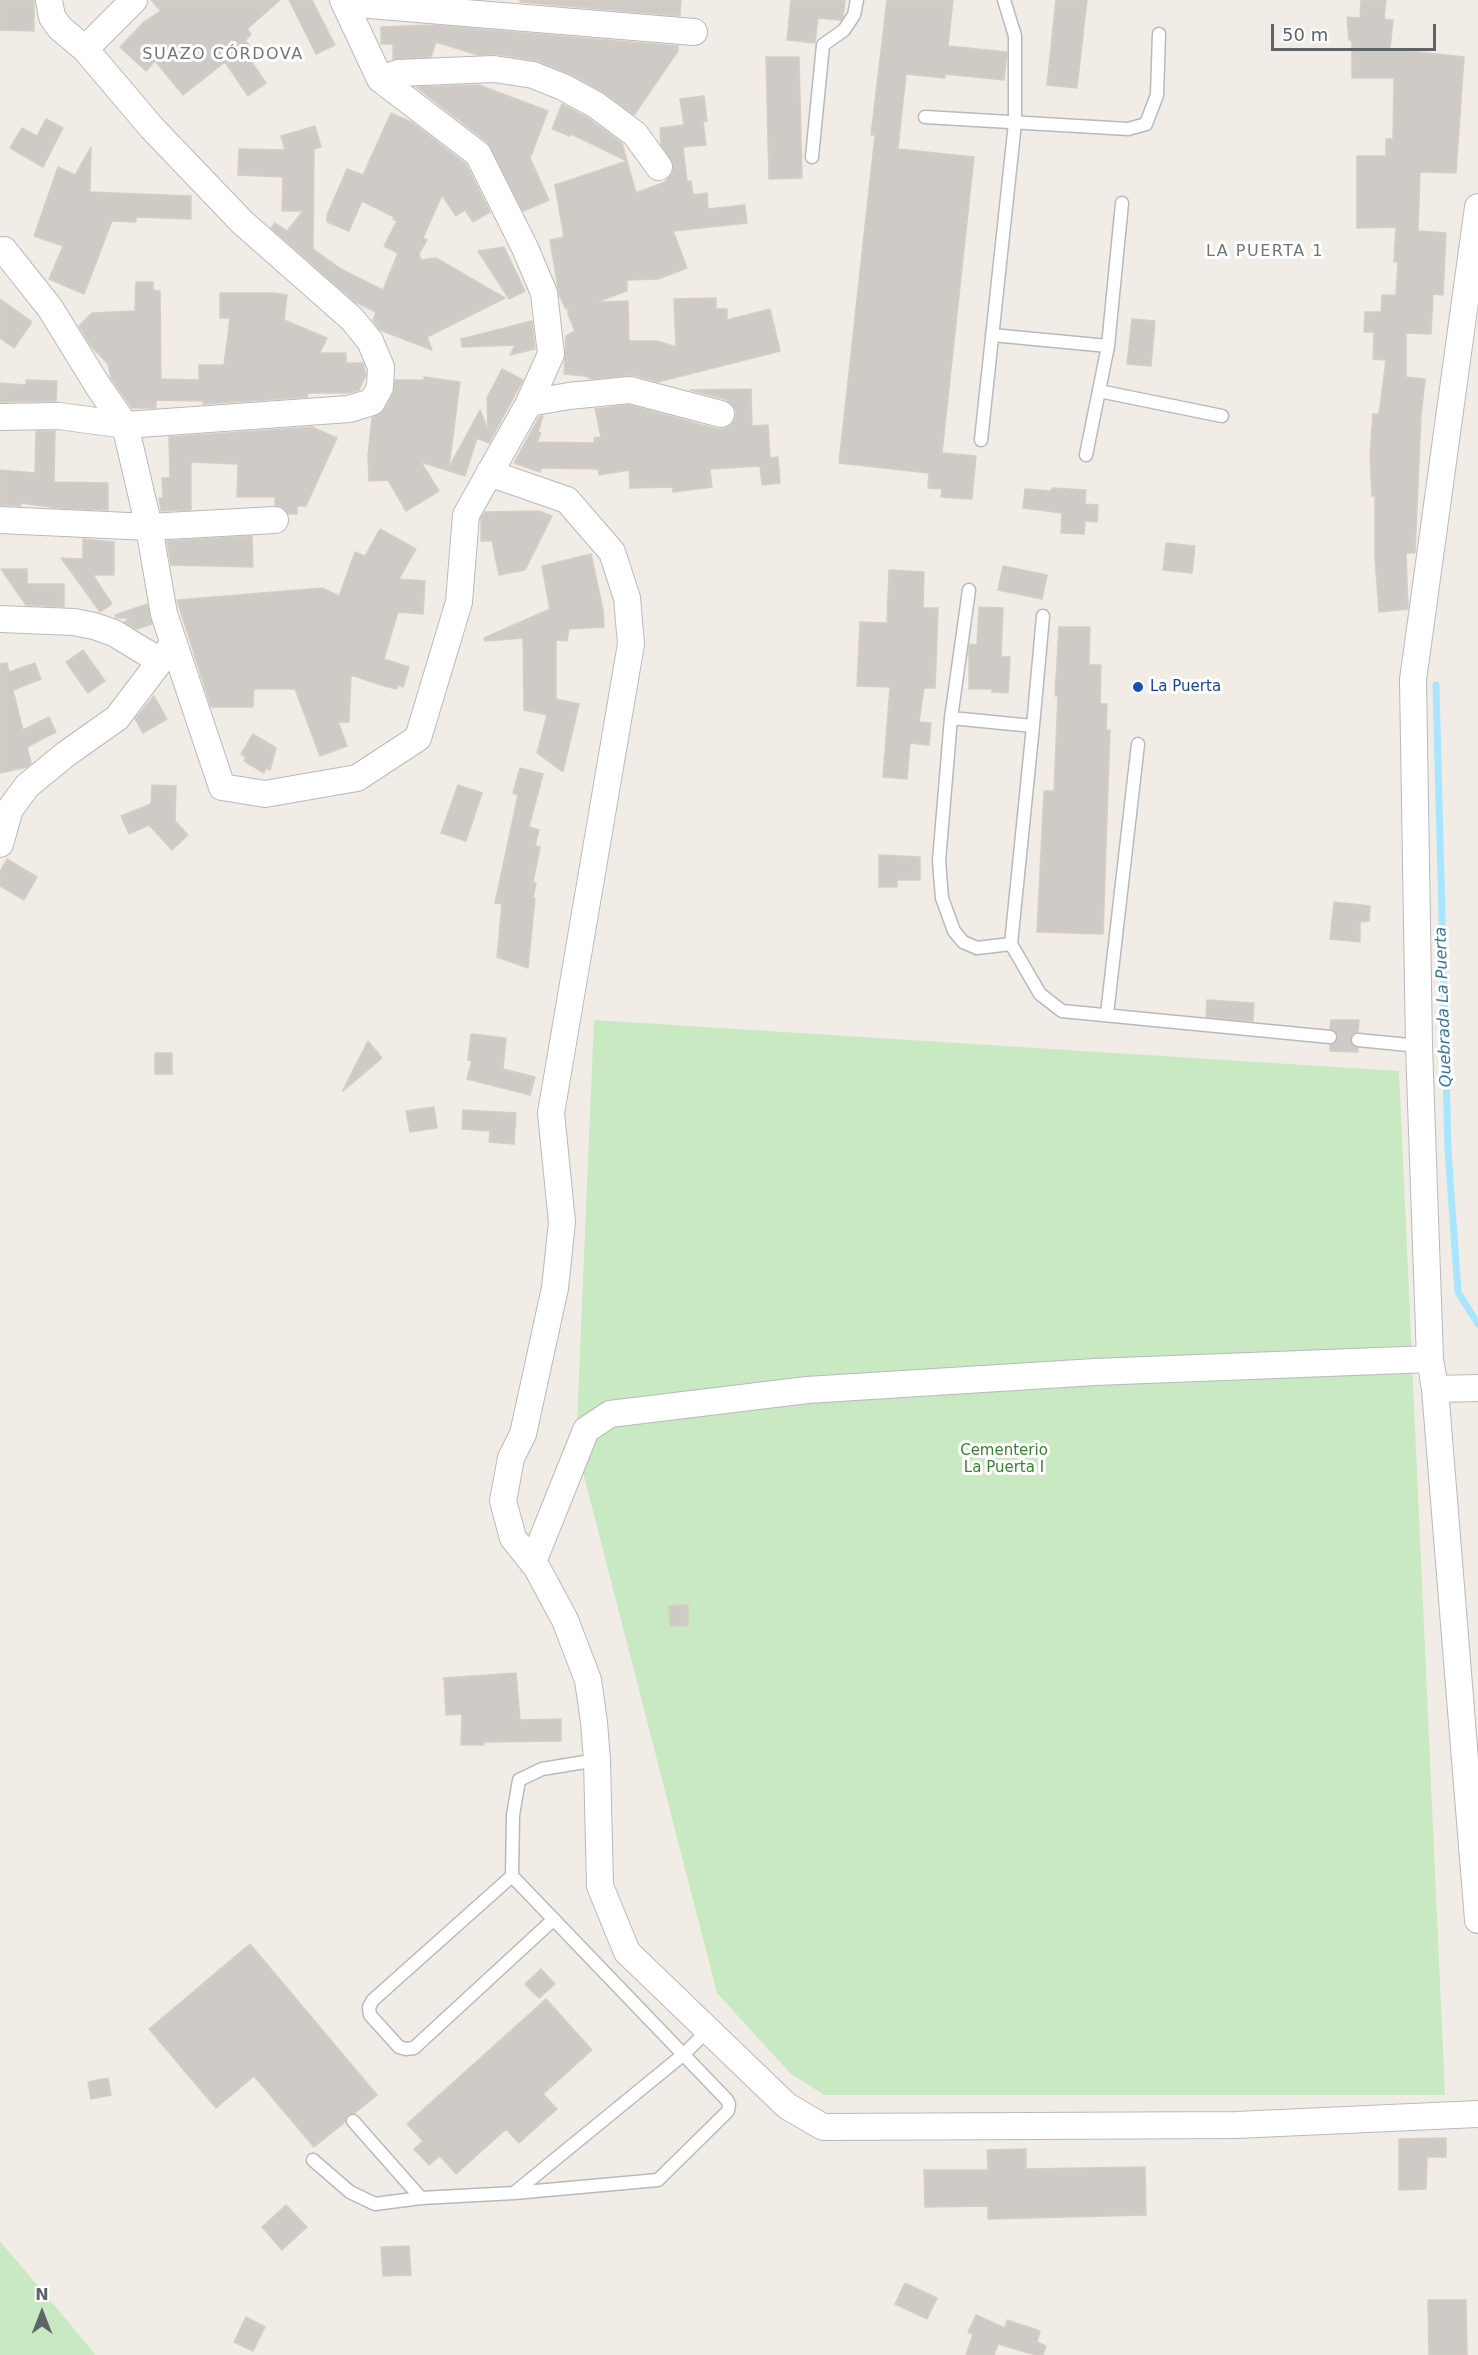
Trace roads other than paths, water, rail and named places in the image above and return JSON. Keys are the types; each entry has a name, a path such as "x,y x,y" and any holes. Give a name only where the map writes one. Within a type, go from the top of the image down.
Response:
{"street":[{"path":"0,417 59,416 125,425 350,409 372,402 380,387 381,367 370,341 352,318 242,222 152,128 85,49 60,28 52,17 49,0"},
{"path":"85,49 134,0"},
{"path":"4,250 50,308 125,425 149,527 164,614 167,652 222,787 265,794 357,778 418,738 459,602 466,515 529,403 551,354 544,293 525,248 478,154 380,79 345,2 694,32"},
{"path":"380,79 398,73 494,69 533,75 563,87 596,105 635,134 659,167"},
{"path":"1478,207 1413,680 1419,1046 1430,1359 1435,1389 1478,1920"},
{"path":"529,403 569,396 630,390 721,414"},
{"path":"489,473 567,500 612,552 627,598 631,644 551,1113 562,1222 555,1288 523,1434 511,1458 503,1501 513,1538 532,1562 565,1620 588,1680 597,1760 600,1886 627,1952 787,2106 823,2127 1236,2125 1478,2114"},
{"path":"0,520 149,527 275,520"},
{"path":"0,619 74,622 94,626 167,652"},
{"path":"0,844 10,809 27,786 66,754 117,718 167,652"},
{"path":"532,1562 586,1430 610,1414 807,1390 1095,1372 1430,1359"},
{"path":"1435,1389 1478,1388"}],"lane":[{"path":"812,157 823,45 832,36 844,30 854,15 857,0"},
{"path":"981,440 1015,123 1015,36 1004,0"},
{"path":"925,117 1128,129 1146,124 1157,95 1159,34"},
{"path":"1086,455 1108,346 1122,203"},
{"path":"992,335 1108,346"},
{"path":"1099,391 1222,416"},
{"path":"969,590 951,718 939,861 942,898 954,931 963,942 977,948 1011,944"},
{"path":"1043,616 1011,944 1041,994 1062,1011 1330,1037"},
{"path":"951,718 1033,726"},
{"path":"1107,1014 1138,744"},
{"path":"1358,1040 1419,1046"},
{"path":"313,2160 350,2192 375,2204 421,2198 514,2193 658,2180 728,2111 727,2100 512,1876 513,1815 519,1780 542,1769 597,1760"},
{"path":"512,1876 373,2000 369,2007 370,2015 399,2047 414,2048 554,1919"},
{"path":"514,2193 684,2054 708,2030"},
{"path":"353,2121 421,2198"}],"waterway":[{"name":"Quebrada La Puerta","path":"1436,685 1448,1150 1458,1292 1478,1324"}],"place":[{"name":"La Puerta","path":"1138,687"}],"district":[{"name":"SUAZO CÓRDOVA","path":"223,55"},
{"name":"LA PUERTA 1","path":"1265,252"}],"park label":[{"name":"Cementerio La Puerta I","path":"1004,1460"}]}
